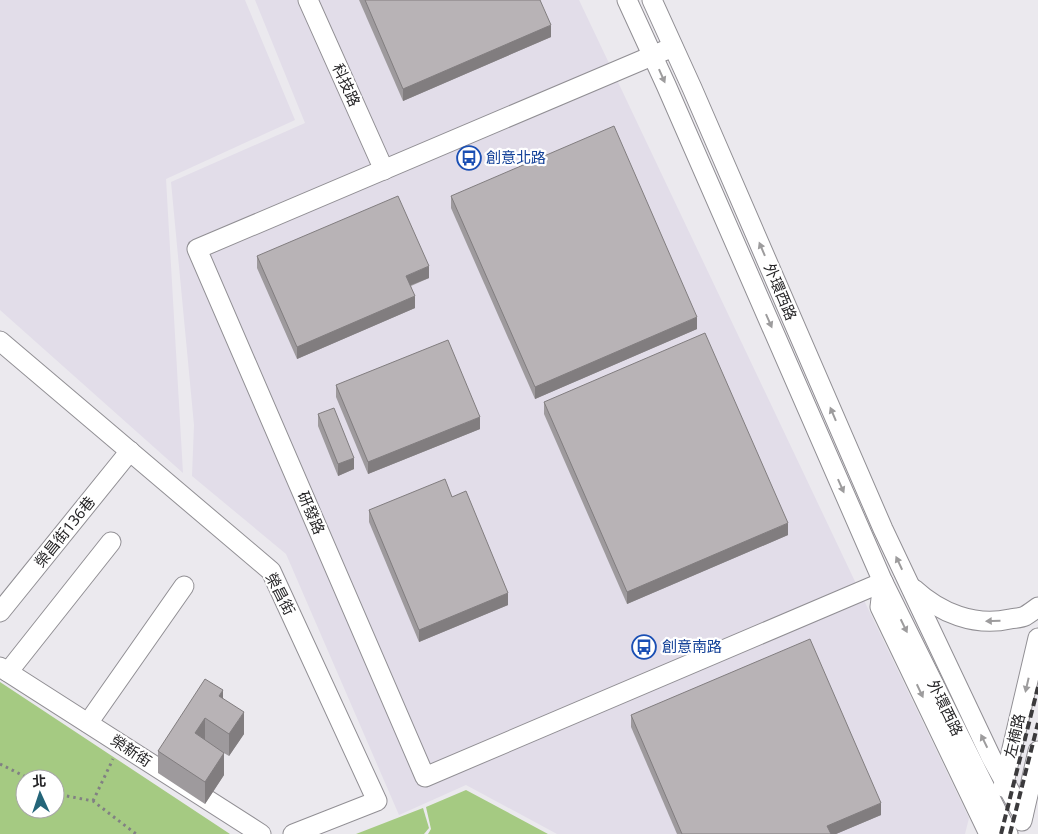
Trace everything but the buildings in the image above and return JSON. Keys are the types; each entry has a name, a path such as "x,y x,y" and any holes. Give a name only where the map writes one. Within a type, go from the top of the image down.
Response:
{"street":[{"name":"科技路","path":"308,0 384,170"},
{"name":"外環西路","path":"627,0 883,582 1008,834"},
{"name":"外環西路","path":"652,0 908,584 991,756 1023,815"},
{"path":"384,170 673,47"},
{"name":"研發路","path":"384,170 198,249 425,777 883,582"},
{"name":"榮昌街","path":"0,340 271,571 378,801 292,834"},
{"name":"榮昌街136巷","path":"0,612 130,451"},
{"path":"4,670 111,542"},
{"name":"外環西路","path":"883,582 880,607 989,834"},
{"name":"外環西路","path":"908,584 927,601 964,619 990,622 1007,620 1025,616 1038,607"},
{"path":"88,723 184,586"},
{"name":"左楠路","path":"993,834 1038,638"},
{"name":"榮新街","path":"4,670 262,834"},
{"name":"左楠路","path":"1018,834 1038,751"}],"path":[{"path":"93,801 120,744"},
{"path":"0,764 15,772"},
{"path":"65,796 93,801 136,834"}],"shaded area":[{"path":"0,0 245,0 295,120 166,179 183,473 0,310"},
{"path":"255,0 579,0 969,818 965,834 557,834 466,785 399,815 286,554 192,476 194,425 171,182 305,123"}],"green space":[{"path":"0,682 230,834 0,834"},
{"path":"466,790 548,834 428,834 431,829 426,807"},
{"path":"423,808 429,828 424,834 356,834"}],"railway":[{"path":"1001,834 1038,687"},
{"path":"1010,834 1038,723"}],"place":[{"name":"創意北路","path":"469,158"},
{"name":"創意南路","path":"644,647"}]}
